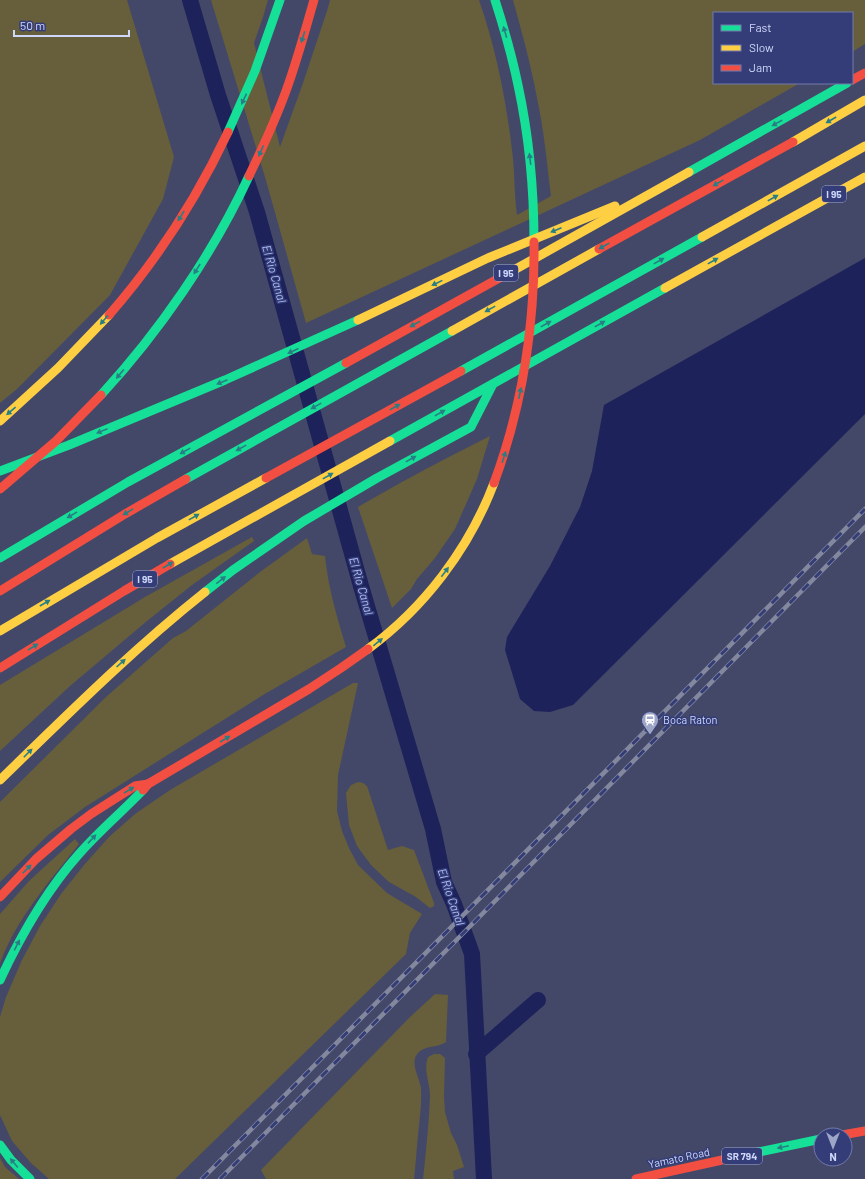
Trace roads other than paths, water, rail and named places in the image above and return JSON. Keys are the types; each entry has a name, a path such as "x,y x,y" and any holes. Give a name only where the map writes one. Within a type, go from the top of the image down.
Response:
{"main road":[{"path":"0,421 54,373 102,322 144,271 162,246 202,183 237,113 268,37 280,0"},
{"path":"0,489 58,439 88,410 131,361 165,317 197,270 218,236 254,167 276,115 298,56 314,0"},
{"path":"0,980 31,918 61,875 94,837 148,784 347,665 367,651 402,621 433,589 473,530 502,464 512,431 522,384 532,312 535,256 534,198 530,155 521,96 495,0"},
{"path":"853,79 865,72"},
{"name":"I 95","path":"0,558 128,482 269,406 343,363 845,84"},
{"path":"0,591 125,514 214,462 787,145 865,100"},
{"path":"0,631 156,538 865,146"},
{"name":"I 95","path":"0,668 124,591 200,547 865,177"},
{"path":"0,471 69,445 258,366 327,335 488,258 669,183"},
{"path":"0,780 104,678 166,623 233,570 304,521 377,478 471,427 493,384"},
{"path":"0,897 36,859 71,829 91,814 135,786 148,784"},
{"path":"853,1133 865,1131"},
{"name":"Yamato Road","path":"636,1179 813,1141"},
{"path":"0,1145 11,1160 30,1179"}],"waterway":[{"name":"El Rio Canal","path":"190,0 218,95 257,212 361,586 433,829 444,882 454,904 472,954 484,1179"},
{"path":"476,1054 538,1000"}],"railway":[{"path":"202,1179 865,509"},
{"path":"220,1179 865,527"}],"place":[{"name":"Boca Raton","path":"650,735"}]}
